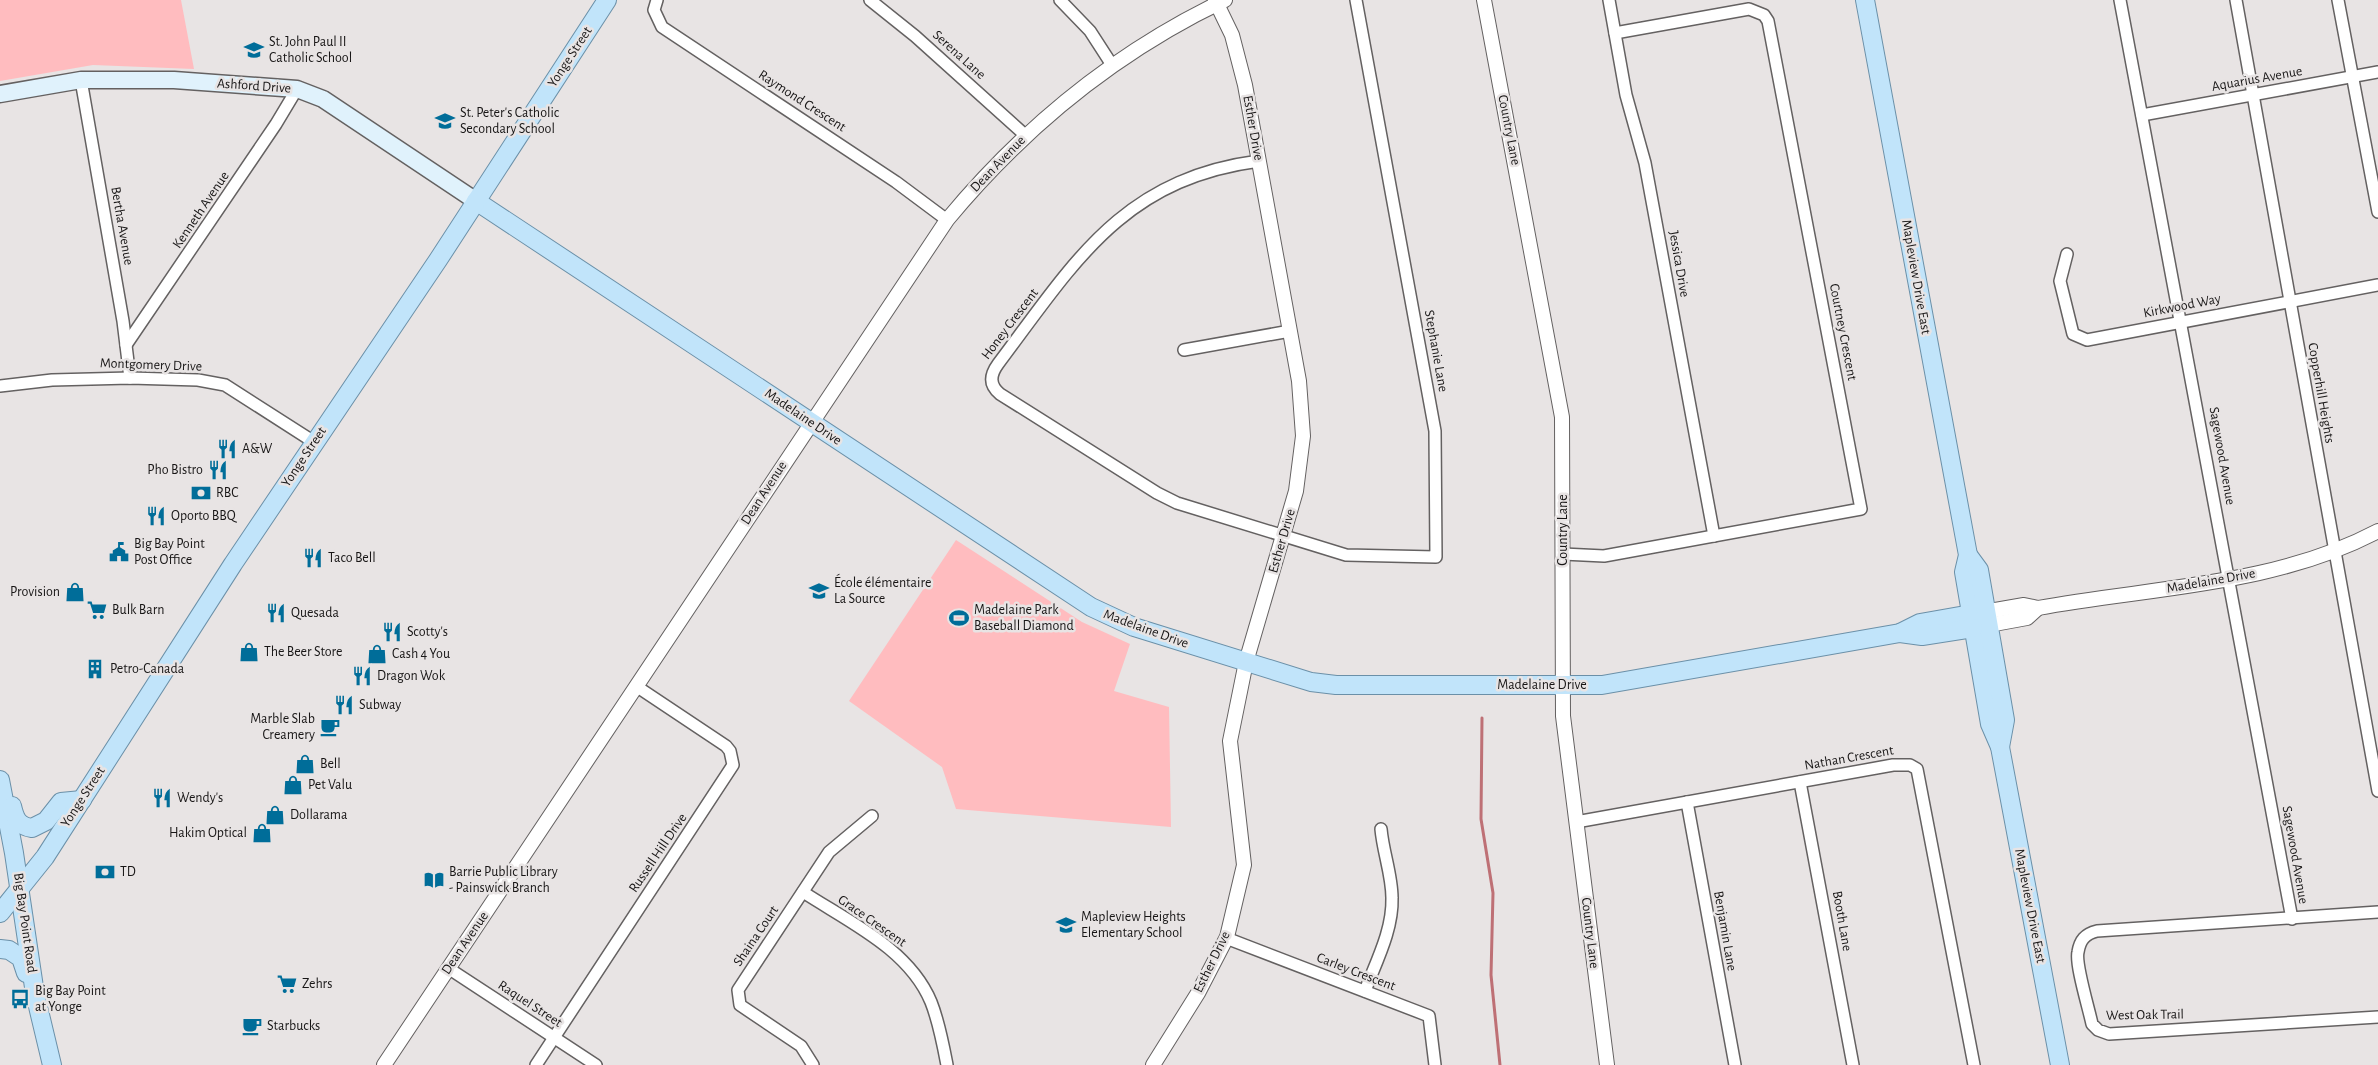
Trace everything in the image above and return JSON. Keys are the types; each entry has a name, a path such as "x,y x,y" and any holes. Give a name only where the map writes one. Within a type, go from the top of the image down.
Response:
{"main road":[{"name":"Yonge Street","path":"0,913 45,856 314,442 608,0"},
{"name":"Mapleview Drive East","path":"1865,0 1968,555 1979,570 1980,619 2005,720 2000,747 2060,1065"},
{"name":"Ashford Drive","path":"0,94 82,80 174,80 297,89 323,99 476,201"},
{"name":"Madelaine Drive","path":"476,201 1105,615 1134,627 1314,683 1329,685 1602,685 1900,633 1920,623 1980,619"},
{"path":"1,785 11,801 16,820 28,827 38,827 46,821 61,802 82,800"},
{"name":"Big Bay Point Road","path":"1,785 35,994 52,1065"},
{"path":"0,949 9,950 21,958 27,982 35,994"}],"street":[{"name":"Raymond Crescent","path":"658,0 654,10 662,27 896,182 947,220"},
{"name":"Serena Lane","path":"870,0 915,36 1025,135"},
{"path":"1060,0 1090,31 1112,65"},
{"name":"Stephanie Lane","path":"1283,536 1352,556 1436,557 1434,428 1356,0"},
{"name":"Country Lane","path":"1484,0 1562,411 1564,435 1562,685 1564,726 1607,1065"},
{"name":"Jessica Drive","path":"1609,0 1626,95 1645,164 1714,536"},
{"name":"Sagewood Avenue","path":"2120,0 2182,321 2292,918"},
{"name":"Copperhill Heights","path":"2236,0 2378,791"},
{"path":"2338,0 2378,212"},
{"name":"Dean Avenue","path":"384,1065 810,422 947,220 992,168 1025,135 1078,90 1112,65 1219,1"},
{"name":"Esther Drive","path":"1153,1065 1198,993 1226,938 1244,865 1230,741 1246,662 1297,483 1303,436 1300,389 1259,161 1241,68 1219,1"},
{"name":"Courtney Crescent","path":"1563,554 1604,556 1861,509 1771,28 1764,15 1750,9 1615,33"},
{"name":"Aquarius Avenue","path":"2142,115 2378,72"},
{"name":"Bertha Avenue","path":"82,80 130,378"},
{"name":"Kenneth Avenue","path":"126,345 276,124 297,89"},
{"name":"Honey Crescent","path":"1259,161 1220,168 1183,181 1148,199 1116,221 1094,241 1070,268 995,368 992,381 1000,394 1166,498 1283,536"},
{"name":"Kirkwood Way","path":"2067,254 2060,280 2073,334 2087,340 2378,285"},
{"path":"1184,350 1290,330"},
{"name":"Montgomery Drive","path":"0,386 52,380 130,378 198,380 225,385 314,442"},
{"name":"Madelaine Drive","path":"1980,619 2027,618 2038,608 2287,567 2334,551 2378,531"},
{"name":"Russell Hill Drive","path":"536,1065 733,765 730,751 726,746 636,686"},
{"name":"Nathan Crescent","path":"1576,822 1893,765 1910,765 1917,770 1974,1065"},
{"name":"Booth Lane","path":"1800,782 1852,1065"},
{"name":"Benjamin Lane","path":"1687,802 1734,1065"},
{"name":"Shaina Court","path":"813,1065 801,1046 746,1009 740,1004 738,998 742,983 829,852 872,816"},
{"path":"1365,991 1389,928 1392,908 1391,888 1381,829"},
{"name":"Grace Crescent","path":"803,892 886,947 908,964 922,984 932,1004 947,1065"},
{"name":"West Oak Trail","path":"2378,912 2089,933 2082,938 2077,953 2092,1024 2098,1030 2109,1034 2378,1017"},
{"name":"Carley Crescent","path":"1226,938 1429,1016 1435,1065"},
{"name":"Raquel Street","path":"448,968 596,1065"}],"shaded area":[{"path":"0,0 181,0 194,69 93,65 0,81"},
{"path":"956,540 1082,622 1130,644 1114,691 1169,707 1171,827 956,809 942,767 849,701"}],"waterway":[{"path":"1482,718 1481,819 1493,893 1491,975 1500,1065"}],"place":[{"name":"St. John Paul II Catholic School","path":"254,50"},
{"name":"St. Peter's Catholic Secondary School","path":"445,121"},
{"name":"A&W","path":"227,449"},
{"name":"Pho Bistro","path":"218,470"},
{"name":"RBC","path":"201,493"},
{"name":"Oporto BBQ","path":"156,516"},
{"name":"Big Bay Point Post Office","path":"119,552"},
{"name":"Taco Bell","path":"313,558"},
{"name":"École élémentaire La Source","path":"819,591"},
{"name":"Provision","path":"75,592"},
{"name":"Bulk Barn","path":"97,610"},
{"name":"Quesada","path":"276,613"},
{"name":"Madelaine Park Baseball Diamond","path":"959,618"},
{"name":"Scotty's","path":"392,632"},
{"name":"The Beer Store","path":"249,652"},
{"name":"Cash 4 You","path":"377,654"},
{"name":"Petro-Canada","path":"95,669"},
{"name":"Dragon Wok","path":"362,676"},
{"name":"Subway","path":"344,705"},
{"name":"Marble Slab Creamery","path":"330,727"},
{"name":"Bell","path":"305,764"},
{"name":"Pet Valu","path":"293,785"},
{"name":"Wendy's","path":"162,798"},
{"name":"Dollarama","path":"275,815"},
{"name":"Hakim Optical","path":"262,833"},
{"name":"TD","path":"105,872"},
{"name":"Barrie Public Library - Painswick Branch","path":"434,880"},
{"name":"Mapleview Heights Elementary School","path":"1066,925"},
{"name":"Zehrs","path":"287,984"},
{"name":"Big Bay Point at Yonge","path":"20,999"},
{"name":"Starbucks","path":"252,1026"}]}
